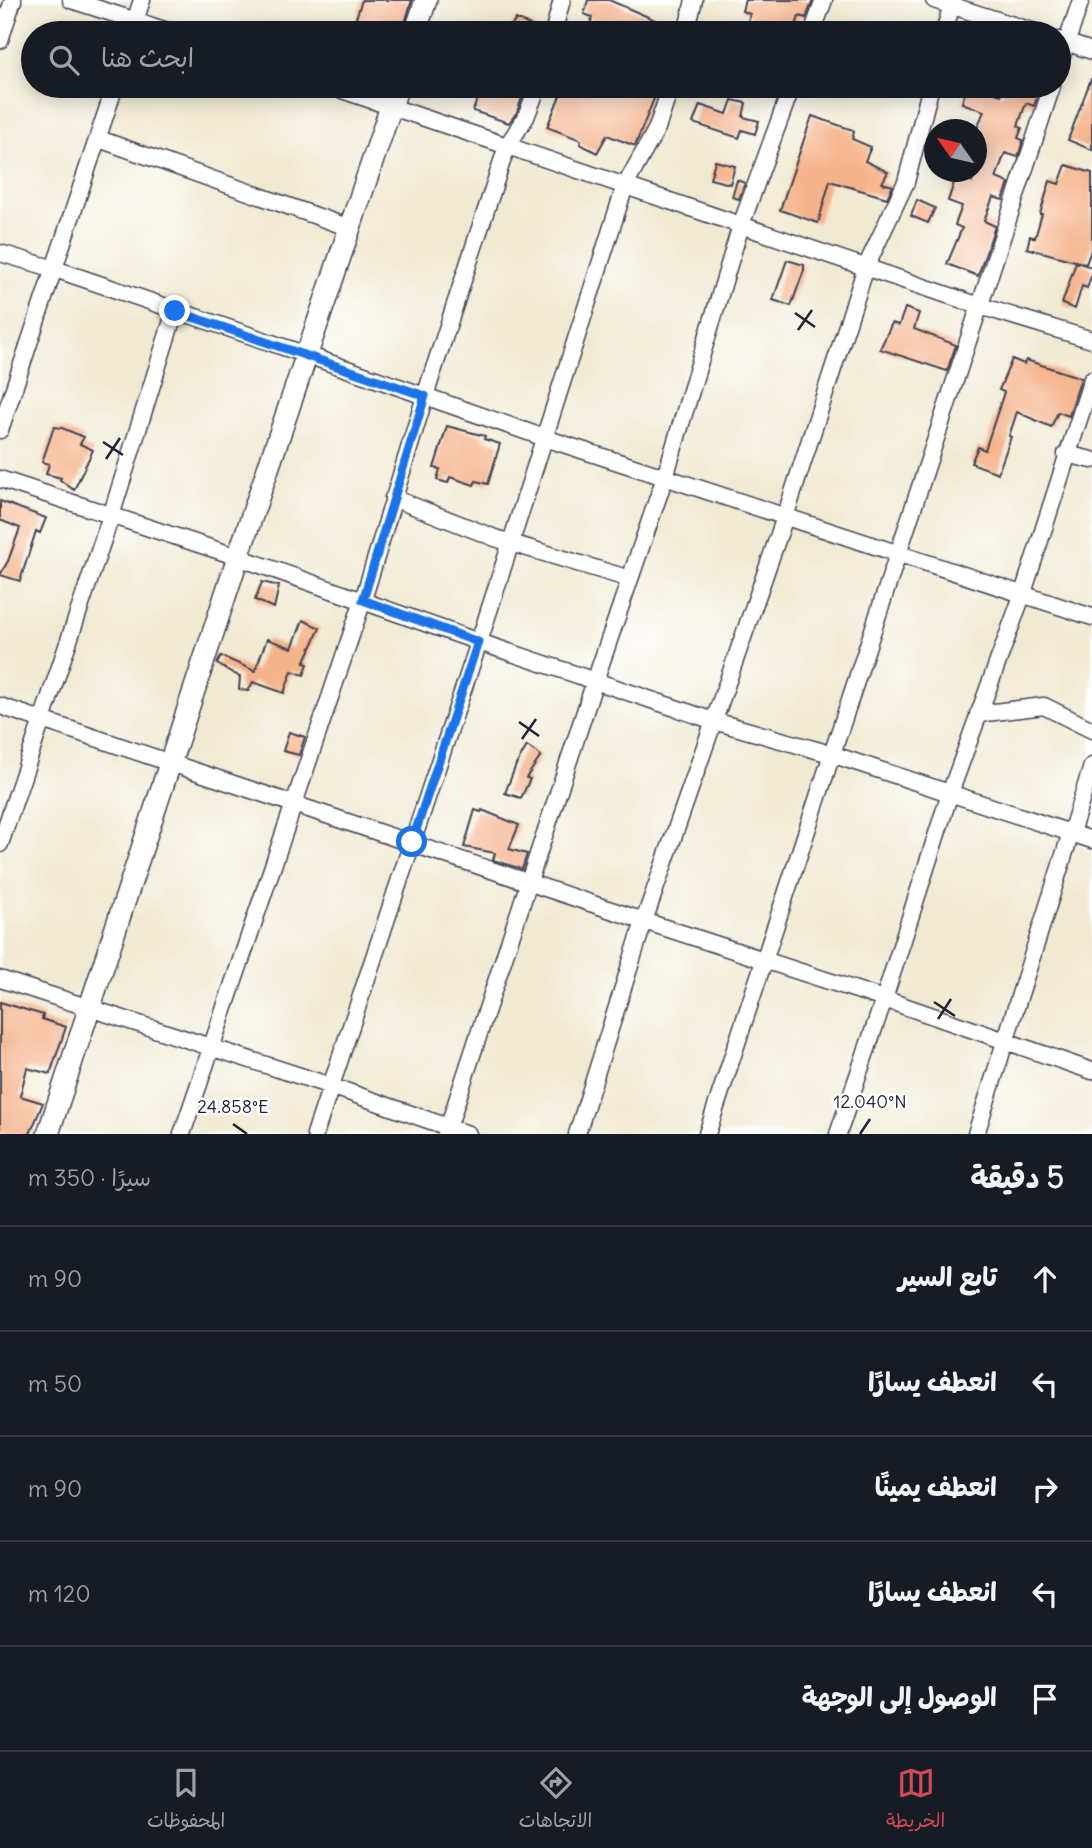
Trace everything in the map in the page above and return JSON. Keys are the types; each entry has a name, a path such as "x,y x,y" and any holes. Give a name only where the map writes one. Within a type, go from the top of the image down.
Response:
{"street":[{"path":"0,40 13,0"},
{"path":"71,0 119,21"},
{"path":"135,21 142,0"},
{"path":"419,21 426,0"},
{"path":"556,21 562,0"},
{"path":"689,21 694,0"},
{"path":"816,21 824,0"},
{"path":"934,0 952,3 1004,21"},
{"path":"1071,22 1081,0"},
{"path":"947,21 952,3"},
{"path":"1071,44 1092,51"},
{"path":"0,430 111,98"},
{"path":"367,98 980,306 1092,340"},
{"path":"48,1134 238,557 394,98"},
{"path":"182,1134 363,600 425,396 507,146 526,117 533,98"},
{"path":"315,1134 511,543 625,186 657,128 667,98"},
{"path":"447,1131 665,477 741,225 789,98"},
{"path":"577,1134 644,921 785,517 866,267 906,182 928,98"},
{"path":"708,1134 1048,98"},
{"path":"99,139 350,228"},
{"path":"0,253 55,269 545,438 1092,617"},
{"path":"0,844 111,516 175,311"},
{"path":"838,1134 950,793 1023,593 1092,379"},
{"path":"1066,454 1092,460"},
{"path":"0,479 238,557 478,642 714,721 834,755 1092,841"},
{"path":"393,498 511,543 630,579"},
{"path":"0,705 765,959 1092,1071"},
{"path":"978,715 1044,706 1092,730"},
{"path":"976,1134 1092,766"},
{"path":"0,979 331,1086 447,1131 468,1134"}],"building":[{"path":"362,0 412,0 406,21 355,21"},
{"path":"588,0 609,0 658,21 591,21 592,17 584,14"},
{"path":"745,0 813,0 806,18 799,16 798,21 748,21 750,14 742,11"},
{"path":"1092,79 1092,150 1068,140"},
{"path":"478,98 522,98 509,123 473,111"},
{"path":"559,98 654,98 635,146 607,135 597,153 580,144 581,140 547,127"},
{"path":"963,98 1037,98 1034,106 1026,103 1018,126 1022,128 1018,138 1023,140 1018,157 1005,153 996,178 1009,183 1003,200 993,197 984,221 995,226 978,276 947,264 962,228 955,225 962,206 948,201 954,182 987,182 987,119 981,119 984,111 962,103"},
{"path":"732,100 746,103 743,117 759,121 755,134 742,130 739,138 693,123 700,105 727,114"},
{"path":"812,116 853,130 852,139 871,147 865,161 888,172 882,183 893,186 887,198 830,181 818,223 780,210"},
{"path":"715,161 735,166 730,184 710,179"},
{"path":"1066,165 1092,173 1092,247 1086,264 1027,248 1030,236 1035,238 1050,181 1059,184"},
{"path":"737,180 745,183 739,199 732,197"},
{"path":"917,200 935,208 928,223 911,216"},
{"path":"787,260 804,265 791,306 773,300"},
{"path":"1076,262 1092,267 1092,274 1087,288 1082,286 1075,309 1062,304"},
{"path":"905,308 919,313 914,329 956,345 947,371 880,349 892,323 899,325"},
{"path":"1012,359 1024,364 1026,360 1081,378 1069,416 1058,412 1051,427 1017,412 998,473 971,463 978,447 985,450 1004,392 999,390"},
{"path":"447,426 485,436 484,439 500,444 488,484 476,481 474,485 450,477 448,483 437,480 440,469 434,468"},
{"path":"54,427 84,437 80,444 93,450 74,490 60,480 61,478 46,474 49,464 42,462"},
{"path":"0,501 46,518 40,533 36,531 20,581 0,575 20,528 0,520"},
{"path":"262,582 279,586 274,608 255,600"},
{"path":"303,620 320,628 304,663 308,664 304,675 292,671 284,693 253,682 248,691 239,689 240,677 217,664 221,656 255,671 267,639 292,648"},
{"path":"289,732 305,737 299,755 283,751"},
{"path":"527,746 541,756 526,778 530,779 521,798 505,793"},
{"path":"475,810 482,810 519,825 509,849 527,854 522,869 493,860 495,853 464,847"},
{"path":"0,1002 43,1015 42,1019 66,1027 50,1074 27,1068 20,1096 43,1103 30,1134 0,1134"}],"route":[{"path":"175,311 425,396 363,600 478,642 412,842"}]}
